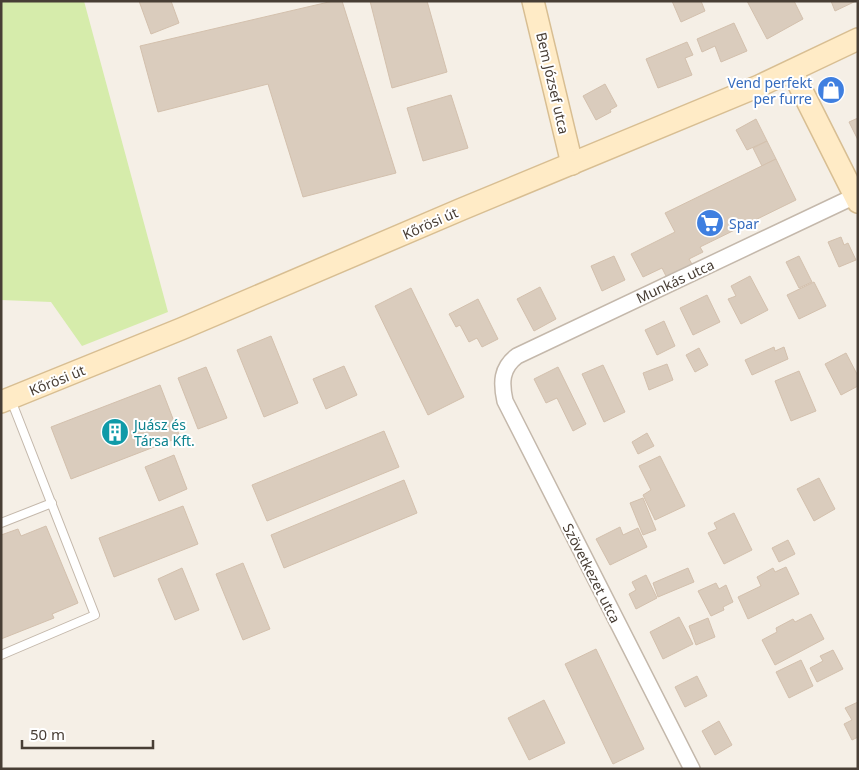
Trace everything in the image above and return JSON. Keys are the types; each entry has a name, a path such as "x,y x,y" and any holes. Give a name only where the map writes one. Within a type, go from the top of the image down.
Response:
{"main road":[{"name":"Bem József utca","path":"533,1 572,164"},
{"name":"Kőrösi út","path":"6,400 172,333 462,209 750,90 858,39"},
{"path":"792,71 856,199"}],"street":[{"name":"Munkás utca","path":"503,375 510,361 517,356 856,199"},
{"name":"Szövetkezet utca","path":"503,375 505,401 692,769"}],"lane":[{"path":"1,655 95,615 52,504 6,400"},
{"path":"1,523 52,504"}],"green space":[{"path":"1,1 84,1 168,312 82,346 51,302 1,300"}],"building":[{"path":"139,1 171,1 179,23 151,34"},
{"path":"333,1 342,1 396,173 303,197 268,84 158,112 140,46"},
{"path":"370,1 427,1 447,72 392,88"},
{"path":"672,1 701,1 705,11 681,22"},
{"path":"747,1 794,1 803,19 767,39"},
{"path":"831,1 856,1 835,11"},
{"path":"734,23 747,51 721,62 715,46 702,52 697,39"},
{"path":"687,42 693,55 685,58 692,75 658,88 646,59"},
{"path":"605,84 617,106 610,110 611,112 596,120 583,96"},
{"path":"451,95 468,148 423,161 407,108"},
{"path":"858,118 858,140 849,122"},
{"path":"756,119 767,141 747,150 736,130"},
{"path":"767,141 776,159 762,166 753,148"},
{"name":"Spar","path":"776,159 796,200 700,247 703,252 689,259 693,266 667,278 662,268 643,277 631,254 675,232 665,213"},
{"path":"841,237 844,245 848,243 856,260 839,267 828,242"},
{"path":"614,256 625,280 602,291 591,266"},
{"path":"799,256 812,282 799,288 786,262"},
{"path":"750,276 768,310 741,324 728,299 736,296 731,286"},
{"path":"814,282 826,306 799,319 787,295"},
{"path":"540,287 556,319 534,331 517,299"},
{"path":"411,288 464,397 428,415 375,306"},
{"path":"707,295 720,322 693,335 680,308"},
{"path":"478,299 498,339 482,347 477,338 469,342 460,325 456,327 449,314"},
{"path":"664,321 675,346 657,355 645,330"},
{"path":"271,336 298,403 264,417 237,350"},
{"path":"774,347 775,351 784,347 788,359 752,375 745,360"},
{"path":"699,348 708,365 695,372 686,355"},
{"path":"846,353 858,376 858,386 841,395 825,364"},
{"path":"667,364 673,380 649,390 643,373"},
{"path":"603,365 625,412 604,422 582,374"},
{"path":"344,366 357,395 326,409 313,379"},
{"path":"206,367 227,418 198,429 178,378"},
{"path":"558,367 586,424 573,431 557,398 546,403 534,379"},
{"path":"799,371 816,411 791,421 775,381"},
{"name":"Juász és Társa Kft.","path":"160,385 180,437 71,479 51,427"},
{"path":"384,431 399,467 267,521 252,485"},
{"path":"647,433 654,446 638,454 632,442"},
{"path":"174,455 187,489 159,501 145,467"},
{"path":"660,456 685,506 655,520 643,495 651,490 639,466"},
{"path":"819,478 835,509 814,521 797,489"},
{"path":"404,480 417,513 284,568 271,535"},
{"path":"643,498 656,530 643,535 630,503"},
{"path":"183,506 198,544 114,577 99,538"},
{"path":"734,513 752,550 724,564 708,533 717,529 714,523"},
{"path":"46,526 78,603 52,614 54,618 1,639 1,535 18,529 21,536"},
{"path":"620,527 623,535 638,528 647,547 610,565 596,539"},
{"path":"788,540 795,554 779,562 772,548"},
{"path":"243,563 270,629 243,640 216,574"},
{"path":"786,567 799,594 748,619 738,597 761,586 757,577 773,568 775,572"},
{"path":"182,568 199,610 175,620 158,579"},
{"path":"688,568 694,582 658,597 653,583"},
{"path":"646,575 657,598 636,609 629,594 636,590 632,582"},
{"path":"716,583 719,589 726,585 733,602 723,607 724,610 711,616 698,591"},
{"path":"811,614 824,639 775,665 762,640 777,632 776,628 793,619 795,622"},
{"path":"679,617 693,644 663,659 650,632"},
{"path":"708,618 715,637 696,645 689,626"},
{"path":"596,649 644,749 613,764 565,664"},
{"path":"833,650 843,669 817,682 810,668 823,661 820,656"},
{"path":"801,660 813,686 789,698 776,672"},
{"path":"697,676 707,696 685,707 675,687"},
{"path":"544,700 565,743 529,760 508,718"},
{"path":"858,702 858,737 852,740 844,724 852,720 845,708"},
{"path":"719,721 732,745 715,755 702,731"}],"place":[{"name":"Vend perfekt per furre","path":"831,90"},
{"name":"Spar","path":"710,223"},
{"name":"Juász és Társa Kft.","path":"115,432"}]}
